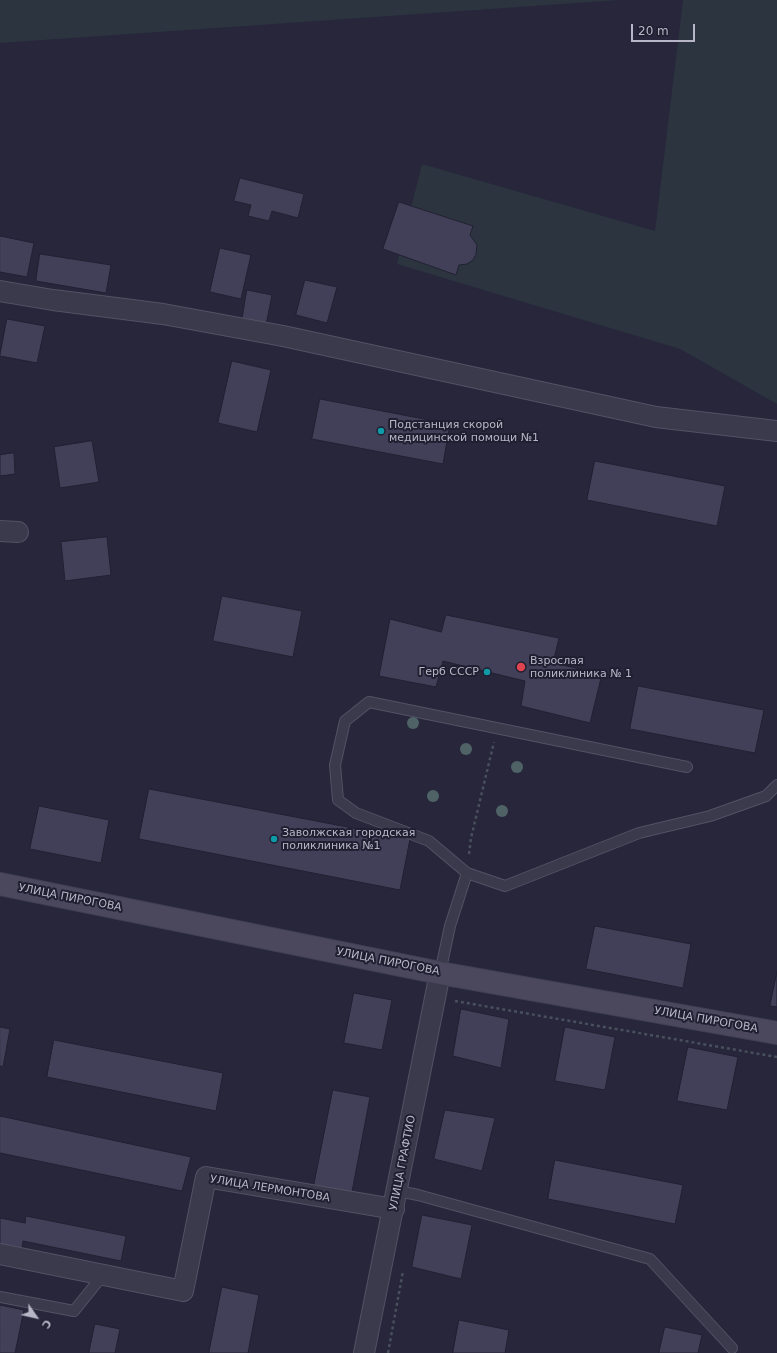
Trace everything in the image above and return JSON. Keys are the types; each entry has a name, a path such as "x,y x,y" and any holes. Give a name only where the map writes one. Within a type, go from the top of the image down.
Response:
{"street":[{"path":"0,291 53,300 164,314 283,336 656,417 777,431"},
{"name":"УЛИЦА ПИРОГОВА","path":"0,884 440,973 777,1033"},
{"name":"УЛИЦА ГРАФТИО","path":"364,1353 396,1200 440,973"},
{"name":"УЛИЦА ЛЕРМОНТОВА","path":"0,1254 183,1291 206,1177 396,1200"}],"lane":[{"path":"687,767 369,702 345,721 335,765 338,800 356,813 430,841 467,873 505,886 639,833 710,816 766,796 777,785"},
{"path":"440,973 450,926 467,873"},
{"path":"396,1200 433,1199 650,1259 732,1348"},
{"path":"0,1297 74,1311 103,1275"}],"path":[{"path":"471,838 497,728"},
{"path":"454,1008 456,1000 777,1057"},
{"path":"388,1353 404,1270"}],"shaded area":[{"path":"0,0 620,0 0,43"},
{"path":"683,0 777,0 777,404 680,349 397,264 422,164 655,231"}],"building":[{"path":"240,178 304,194 298,218 272,211 269,221 248,216 251,205 234,201"},
{"path":"399,202 473,226 470,235 477,245 476,254 473,260 467,264 459,265 456,275 383,249"},
{"path":"0,236 34,243 27,277 0,272"},
{"path":"220,248 251,255 241,299 210,292"},
{"path":"40,254 111,265 106,293 36,281"},
{"path":"305,280 337,287 327,323 296,315"},
{"path":"247,290 272,295 266,325 242,320"},
{"path":"7,319 45,326 37,363 0,356"},
{"path":"232,361 271,370 257,432 218,423"},
{"name":"Подстанция скорой медицинской помощи №1","path":"320,399 450,424 443,464 312,439"},
{"path":"92,441 99,482 60,488 54,447"},
{"path":"14,453 15,474 0,476 0,455"},
{"path":"595,461 725,486 717,526 587,500"},
{"path":"107,537 111,575 65,581 61,542"},
{"path":"222,596 302,611 293,657 213,641"},
{"name":"Взрослая поликлиника № 1","path":"446,615 559,638 553,663 602,674 590,723 521,706 525,681 443,661 436,687 379,676 390,619 441,632"},
{"path":"638,686 764,710 755,753 630,729"},
{"name":"Заволжская городская поликлиника №1","path":"149,789 410,839 400,890 139,839"},
{"path":"39,806 109,820 101,863 30,849"},
{"path":"595,926 691,944 683,988 586,969"},
{"path":"777,972 777,1007 770,1006"},
{"path":"354,993 392,1000 382,1050 344,1043"},
{"path":"461,1009 509,1019 501,1068 453,1056"},
{"path":"0,1027 10,1029 3,1067 0,1066"},
{"path":"565,1027 615,1037 605,1090 555,1081"},
{"path":"54,1040 223,1073 216,1111 47,1077"},
{"path":"688,1047 738,1057 727,1110 677,1101"},
{"path":"333,1090 370,1097 351,1197 313,1190"},
{"path":"445,1110 495,1118 482,1171 434,1159"},
{"path":"0,1116 191,1157 182,1191 0,1153"},
{"path":"555,1160 683,1185 675,1224 548,1199"},
{"path":"422,1215 472,1225 461,1279 412,1267"},
{"path":"26,1216 126,1236 121,1261 23,1241 22,1248 0,1244 0,1218 25,1223"},
{"path":"222,1287 259,1295 248,1353 209,1353"},
{"path":"0,1305 24,1310 15,1353 0,1353"},
{"path":"459,1320 509,1330 505,1353 453,1353"},
{"path":"95,1324 120,1329 115,1353 89,1353"},
{"path":"665,1327 702,1335 698,1353 659,1353"}],"place":[{"name":"Подстанция скорой медицинской помощи №1","path":"381,431"},
{"name":"Взрослая поликлиника № 1","path":"521,667"},
{"name":"Герб СССР","path":"487,672"},
{"name":"Заволжская городская поликлиника №1","path":"274,839"}]}
